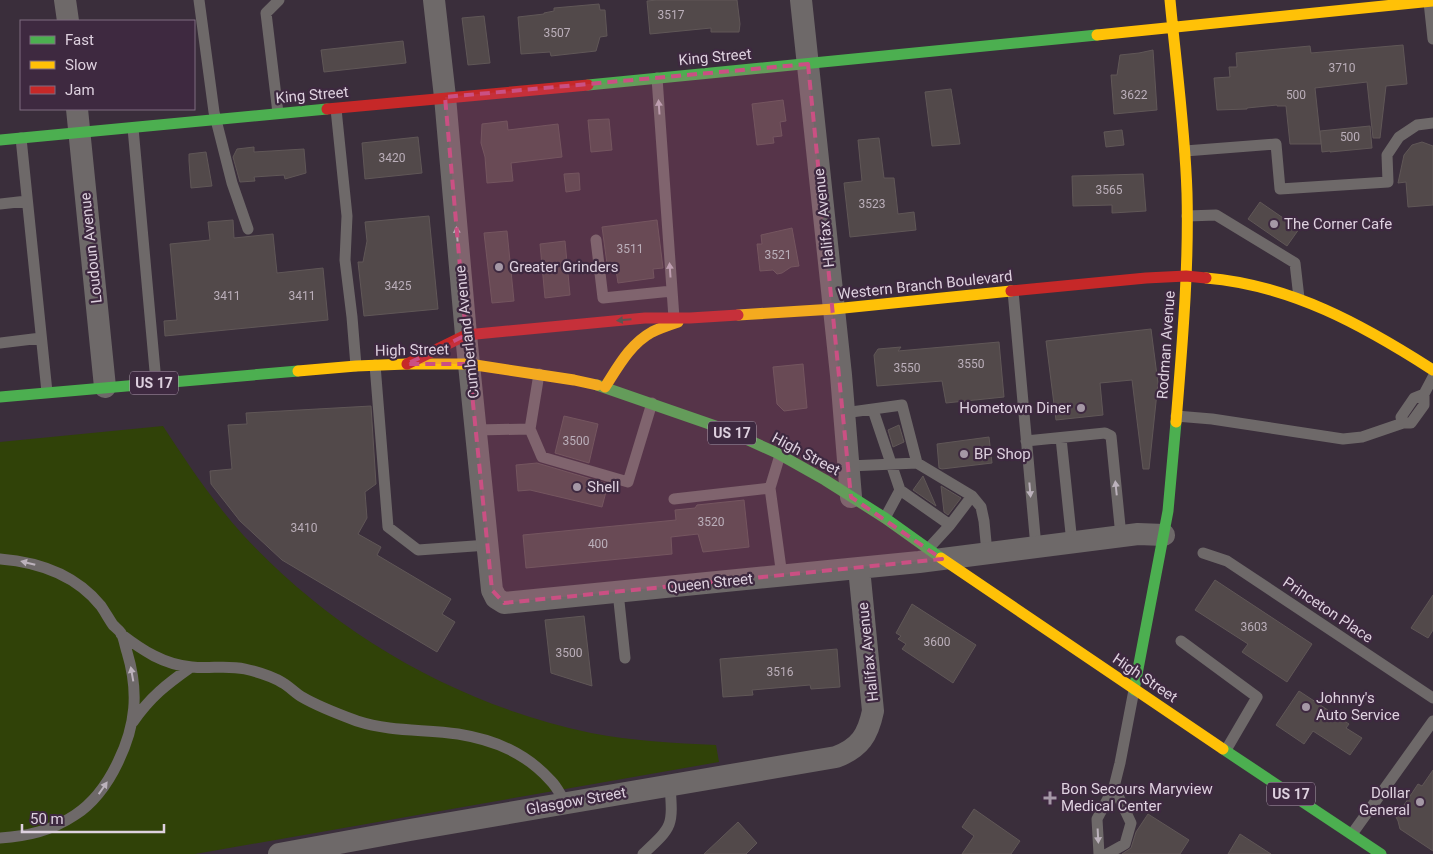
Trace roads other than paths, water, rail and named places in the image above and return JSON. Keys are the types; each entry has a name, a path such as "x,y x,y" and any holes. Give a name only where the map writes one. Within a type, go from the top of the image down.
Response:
{"street":[{"path":"66,0 68,20"},
{"name":"Cumberland Avenue","path":"434,0 492,590 496,598 504,603 561,598"},
{"name":"Halifax Avenue","path":"801,0 834,309 851,497"},
{"name":"Rodman Avenue","path":"1134,690 1168,511 1185,314 1188,216 1185,151 1170,0"},
{"name":"King Street","path":"0,140 808,64 1173,26 1266,13 1431,1"},
{"name":"Loudoun Avenue","path":"77,110 106,386"},
{"name":"Western Branch Boulevard","path":"407,364 466,335 604,310 644,318 690,318 834,309 1146,278 1186,276 1222,279 1282,292 1349,320 1394,345 1433,370"},
{"path":"605,386 626,354 639,340 653,331 690,318"},
{"name":"High Street","path":"0,396 356,366 407,364 470,364 605,386 724,429 780,455 825,480 885,518 1134,690 1381,854"},
{"name":"Queen Street","path":"561,598 859,568 935,554 987,553 1138,534 1164,535"},
{"name":"Halifax Avenue","path":"859,568 873,702 870,727 865,736"},
{"name":"Glasgow Street","path":"280,854 836,757 850,752 865,736"}],"lane":[{"path":"199,0 216,119 232,183 248,229"},
{"path":"278,113 266,13 279,0"},
{"path":"1431,1 1433,39"},
{"path":"657,78 674,318"},
{"path":"336,108 347,216 345,260 356,366"},
{"path":"1185,151 1276,144 1280,189 1388,182 1387,154 1398,136 1417,125 1433,123"},
{"path":"133,127 156,382"},
{"path":"21,138 47,392"},
{"path":"0,204 27,201"},
{"path":"1188,216 1216,215 1295,263 1299,299"},
{"path":"596,240 604,310 672,291"},
{"path":"1013,291 1036,547"},
{"path":"0,343 41,338"},
{"path":"375,365 388,527 418,550 488,545"},
{"path":"539,374 530,429 542,457 628,482 652,403"},
{"path":"1176,416 1212,419 1343,439 1362,437 1403,423 1401,417 1414,398 1424,394 1433,377"},
{"path":"844,413 902,405 916,463"},
{"path":"873,410 900,490 950,525"},
{"path":"476,430 530,429"},
{"path":"1026,441 1105,433 1111,436 1121,536"},
{"path":"1061,438 1072,543"},
{"path":"780,455 770,488 782,576"},
{"path":"849,466 916,463 972,496 981,507 987,553"},
{"path":"674,499 770,488"},
{"path":"885,518 900,490"},
{"path":"935,554 950,525 972,496"},
{"name":"Princeton Place","path":"1202,553 1227,561 1433,698"},
{"path":"0,559 20,561 44,567 62,575 82,588 100,606 121,634 141,649 165,661 191,667 219,666 242,668 261,673 282,682 301,696 326,709 359,721 393,729 459,734 490,741 513,750 534,764 552,782 566,803"},
{"path":"618,592 625,658"},
{"path":"0,838 25,836 49,829 76,815 95,799 112,776 124,750 133,722 135,701 130,664 121,634"},
{"path":"1181,641 1257,697 1226,750"},
{"path":"133,722 152,697 191,667"},
{"path":"1099,854 1097,819 1114,787 1134,690"},
{"path":"1352,834 1433,721"},
{"path":"643,854 661,837 670,824 672,812 670,785"},
{"path":"1107,854 1125,844 1131,823 1114,787"}],"place":[{"name":"The Corner Cafe","path":"1274,224"},
{"name":"Greater Grinders","path":"499,267"},
{"name":"Hometown Diner","path":"1081,408"},
{"name":"BP Shop","path":"964,454"},
{"name":"Shell","path":"577,487"},
{"name":"Johnny's Auto Service","path":"1306,707"},
{"name":"Bon Secours Maryview Medical Center","path":"1050,798"},
{"name":"Dollar General","path":"1420,802"}]}
